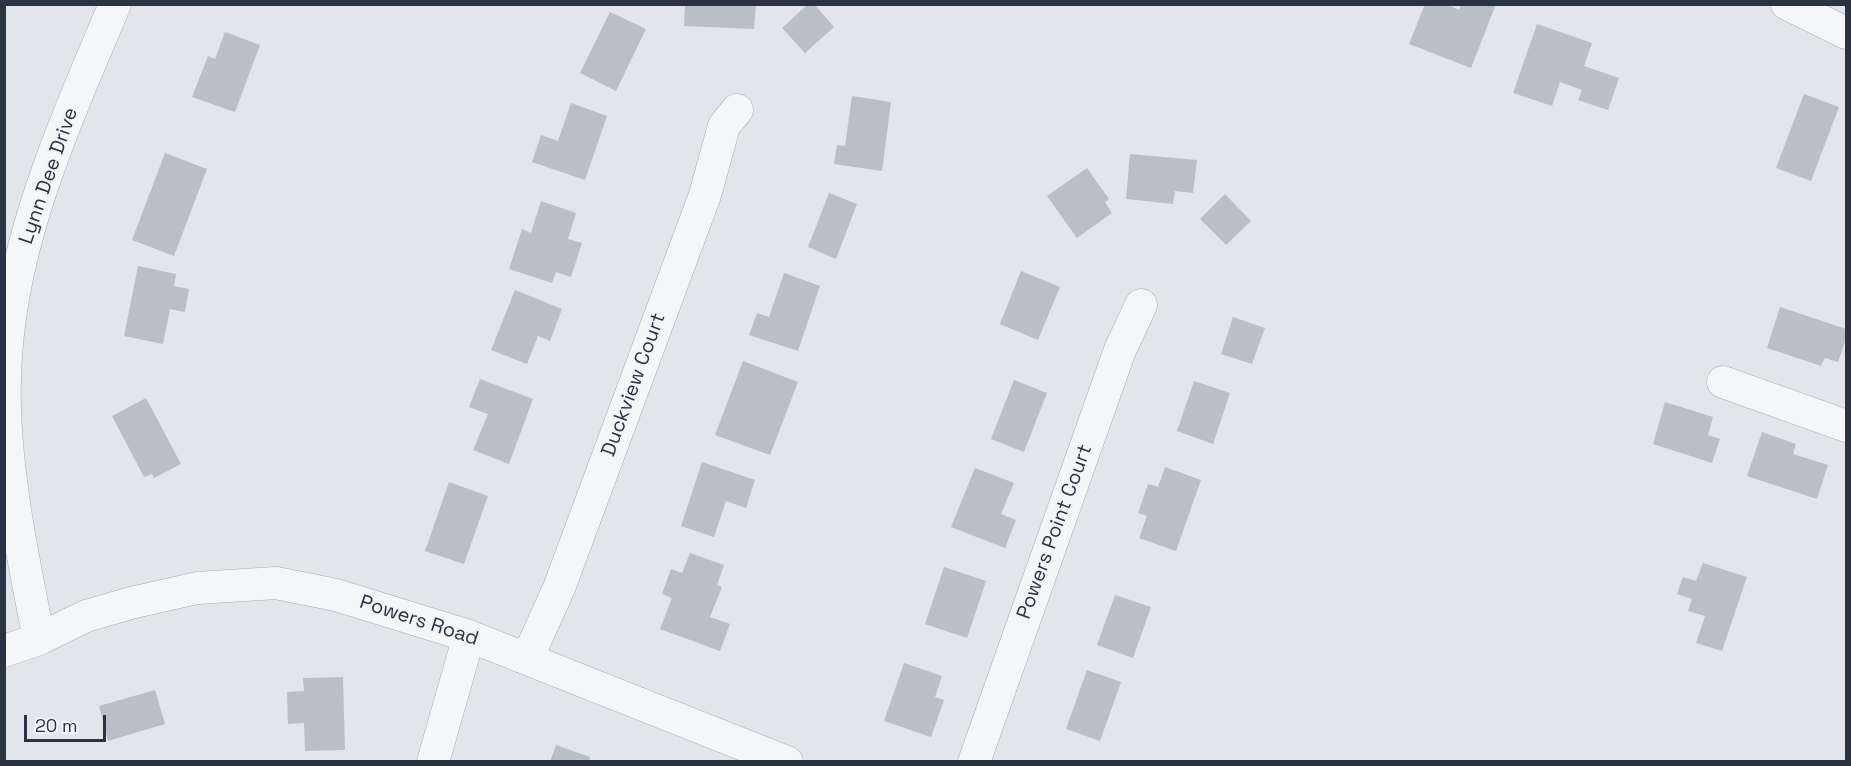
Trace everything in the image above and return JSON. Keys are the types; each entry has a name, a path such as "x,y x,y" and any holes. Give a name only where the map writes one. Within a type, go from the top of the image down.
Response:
{"street":[{"name":"Lynn Dee Drive","path":"39,639 22,552 4,378 15,279 44,178 115,4"},
{"path":"1787,4 1846,33"},
{"name":"Duckview Court","path":"527,659 559,588 701,206 724,126 737,110"},
{"name":"Powers Point Court","path":"974,762 1120,350 1141,305"},
{"path":"1723,382 1846,426"},
{"name":"Powers Road","path":"39,639 86,616 130,603 197,588 276,583 336,595 469,636 787,762"},
{"path":"433,762 469,636"},
{"path":"4,651 39,639"}],"building":[{"path":"685,4 756,4 754,29 684,26"},
{"path":"808,4 814,4 834,27 805,53 782,28"},
{"path":"1425,4 1446,4 1459,10 1461,4 1496,4 1471,68 1409,44"},
{"path":"610,12 646,29 616,91 580,73"},
{"path":"1537,24 1592,43 1584,66 1619,78 1608,110 1578,100 1582,90 1560,82 1552,106 1513,93"},
{"path":"225,32 260,45 235,112 192,97 208,56 215,59"},
{"path":"1804,94 1839,107 1811,181 1776,168"},
{"path":"852,96 891,102 882,171 834,164 837,145 845,146"},
{"path":"571,103 607,116 585,180 532,162 541,135 558,141"},
{"path":"165,153 207,169 174,256 132,240"},
{"path":"1130,154 1197,160 1193,193 1175,191 1173,204 1126,199"},
{"path":"1087,168 1109,199 1105,202 1112,213 1077,238 1047,196"},
{"path":"829,193 857,204 836,259 808,247"},
{"path":"1225,194 1251,221 1226,245 1200,219"},
{"path":"541,201 576,213 568,239 582,243 571,277 556,272 552,283 509,269 522,229 531,233"},
{"path":"138,266 176,274 174,286 189,289 185,312 170,309 163,344 124,336"},
{"path":"1021,271 1060,287 1038,340 1000,324"},
{"path":"784,273 820,286 798,351 749,335 757,313 769,317"},
{"path":"515,290 562,309 550,341 538,336 527,364 491,350"},
{"path":"1780,307 1846,329 1846,339 1838,362 1825,358 1821,366 1767,348"},
{"path":"1233,317 1265,328 1252,364 1221,354"},
{"path":"743,361 798,382 770,455 715,435"},
{"path":"480,379 533,399 509,464 473,450 488,414 469,407"},
{"path":"1014,380 1047,393 1024,452 991,439"},
{"path":"1194,381 1230,393 1213,444 1177,431"},
{"path":"146,398 181,464 154,478 152,474 144,477 112,416"},
{"path":"1665,402 1713,417 1708,435 1720,439 1712,463 1653,444"},
{"path":"1762,432 1796,444 1793,454 1828,465 1817,499 1747,476"},
{"path":"702,462 755,480 746,508 726,501 714,537 681,526"},
{"path":"1165,467 1201,480 1176,551 1139,538 1147,516 1138,513 1148,484 1158,487"},
{"path":"975,468 1014,483 1001,514 1016,520 1005,548 951,527"},
{"path":"449,482 488,496 464,564 425,551"},
{"path":"690,553 724,565 717,585 722,587 710,617 730,624 720,651 660,629 672,598 662,594 671,569 682,573"},
{"path":"1703,563 1747,577 1722,651 1696,643 1705,616 1688,611 1692,599 1677,594 1683,577 1696,581"},
{"path":"944,567 986,581 967,638 925,624"},
{"path":"1115,595 1151,607 1133,658 1097,645"},
{"path":"904,663 942,676 935,697 944,700 931,737 884,721"},
{"path":"1087,670 1121,682 1100,741 1066,729"},
{"path":"343,677 345,750 305,751 304,723 288,724 287,692 304,691 303,678"},
{"path":"155,690 165,724 108,741 99,706"},
{"path":"556,745 590,757 589,762 550,762"}]}
